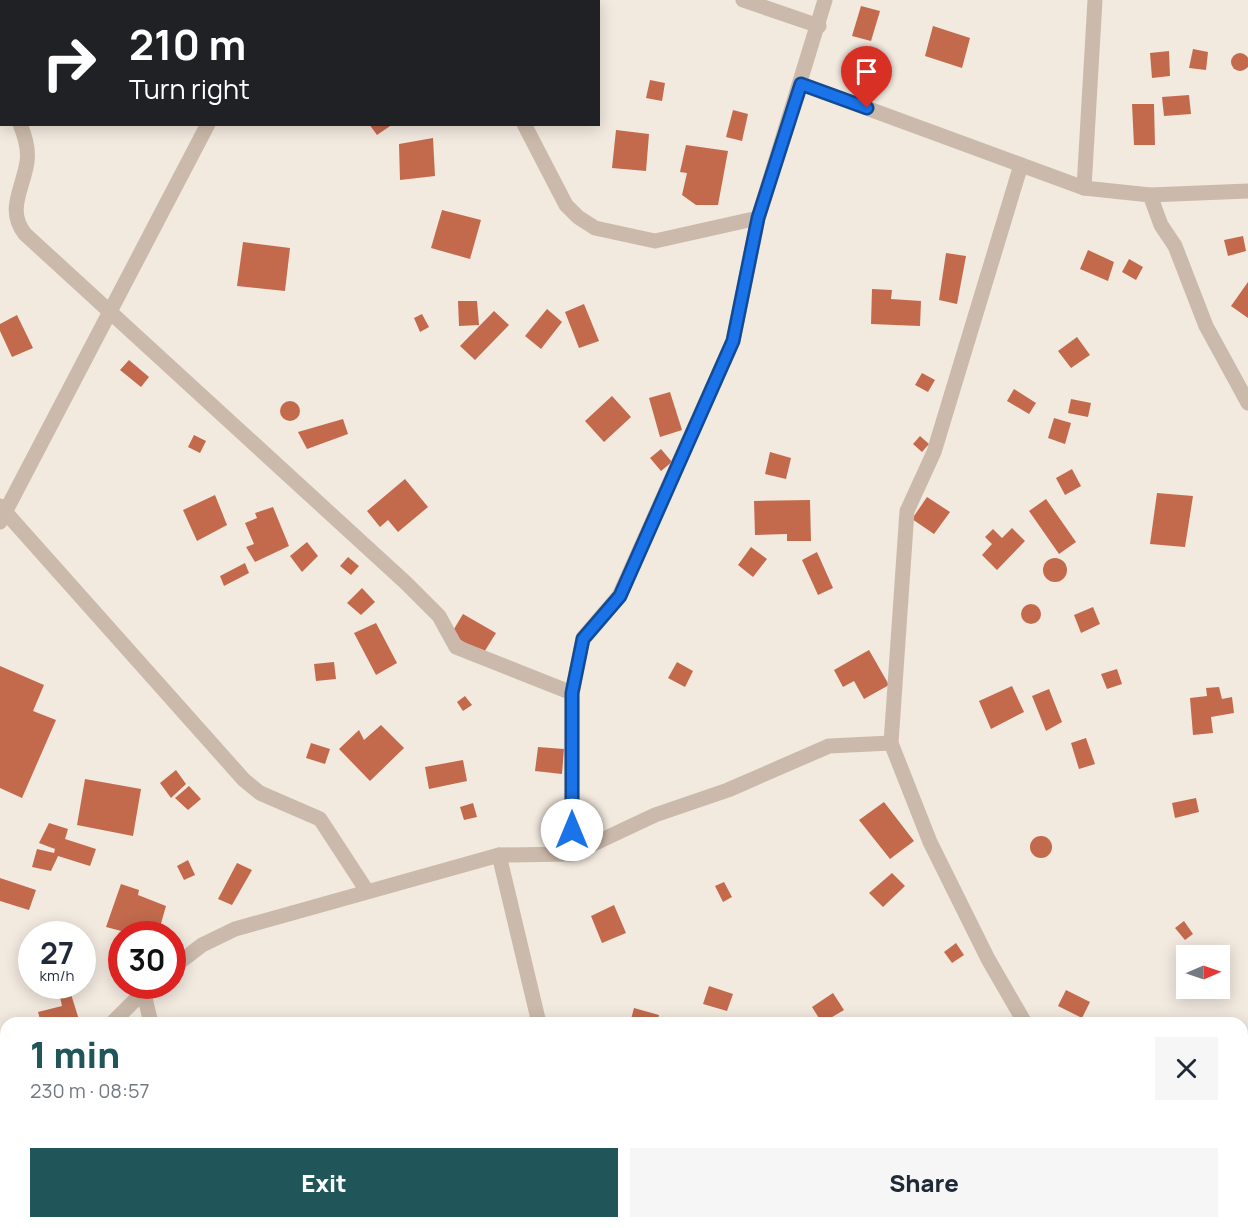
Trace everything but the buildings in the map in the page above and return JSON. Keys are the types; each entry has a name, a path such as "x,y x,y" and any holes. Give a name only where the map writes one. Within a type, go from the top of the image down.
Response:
{"street":[{"path":"743,0 819,26"},
{"path":"572,854 572,693 583,639 620,596 733,341 758,218 819,26 825,0"},
{"path":"1084,188 1095,0"},
{"path":"801,84 1084,188 1150,195 1248,191"},
{"path":"21,126 26,142 28,160 16,208 16,223 110,313 406,583 439,616 456,647 572,693"},
{"path":"207,126 110,313 2,513 244,780 260,793 320,819 367,891"},
{"path":"525,126 566,205 578,217 595,228 655,241 758,218"},
{"path":"1021,165 934,452 907,511 891,743 930,842 988,959 1022,1017"},
{"path":"1150,195 1161,225 1175,246 1206,326 1248,403"},
{"path":"186,957 202,945 235,929 499,855 572,854 655,815 728,790 829,747 891,743"},
{"path":"499,855 538,1017"},
{"path":"118,1017 135,999"},
{"path":"148,999 150,1017"}],"route":[{"path":"572,830 572,693 583,639 620,596 733,341 758,218 801,84 867,108"}]}
